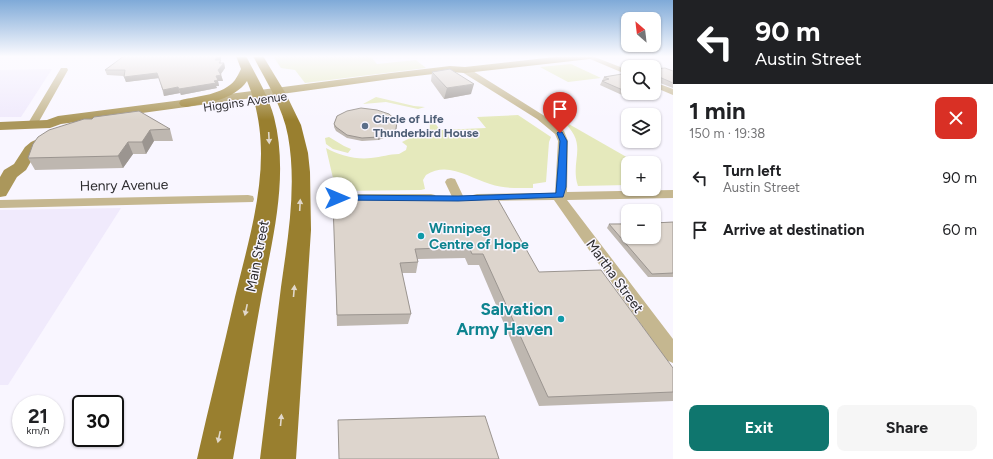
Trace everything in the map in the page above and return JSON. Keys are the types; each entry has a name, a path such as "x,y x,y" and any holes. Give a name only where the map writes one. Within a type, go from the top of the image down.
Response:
{"main road":[{"path":"186,103 221,94 232,89 242,77"},
{"name":"Main Street","path":"254,77 289,115 296,136 300,165 298,243 278,459"},
{"name":"Main Street","path":"215,459 268,199 270,138 267,119 269,95 264,77"},
{"name":"Higgins Avenue","path":"50,124 52,127 99,122 391,77"},
{"name":"Higgins Avenue","path":"0,126 50,124 58,120 186,103 269,95"},
{"path":"0,192 10,174 20,167 30,150 36,145 62,132 99,122"},
{"path":"10,174 6,169 25,134 32,125"}],"street":[{"path":"32,125 60,77"},
{"path":"477,77 540,117 560,133 563,141 562,187 560,196"},
{"path":"661,87 673,92"},
{"path":"451,182 458,198"},
{"path":"322,198 458,198 673,194"},
{"name":"Martha Street","path":"560,196 564,207 673,354"},
{"name":"Henry Avenue","path":"0,204 248,199"}],"shaded area":[{"path":"0,77 47,77 21,117 0,117"},
{"path":"121,208 8,385 0,385 0,210"}],"green space":[{"path":"301,77 350,77 305,83"},
{"path":"559,77 601,78 568,82"},
{"path":"376,97 414,106 425,107 418,109 386,102 363,104"},
{"path":"518,115 551,137 549,142 546,182 533,184 533,188 495,186 458,172 442,170 434,171 426,175 423,180 425,189 421,190 336,191 326,148 336,153 354,158 371,158 399,154 406,150 407,146 402,142 410,138 410,135 419,131 424,134 427,133 430,129 430,120 432,119 440,130 486,128 477,117"},
{"path":"560,119 625,156 621,156 621,185 578,186 576,176 577,144 575,136"},
{"path":"329,137 351,149 348,153 333,149 326,144 325,138"}],"building":[{"path":"159,77 217,77 218,80 214,81 216,83 163,90"},
{"path":"437,77 463,77 474,84 447,88"},
{"path":"605,77 621,77 621,89 602,81 609,79"},
{"path":"661,77 673,77 673,83 661,78"},
{"name":"Circle of Life Thunderbird House","path":"361,108 377,110 389,114 397,121 396,129 378,137 362,138 347,135 336,127 334,124 337,116 347,111"},
{"path":"139,111 170,129 150,130 142,142 128,142 118,156 28,158 33,144 38,137 49,130 84,119"},
{"path":"496,196 539,272 601,270 673,368 673,392 548,397 483,254 472,254 469,247 415,249 418,262 400,263 411,314 337,315 333,204 342,204 342,200"},
{"path":"673,222 673,273 652,274 626,244 661,244 661,223"},
{"path":"609,224 621,224 621,238"},
{"path":"485,416 499,459 339,459 338,420"}],"place":[{"name":"Circle of Life Thunderbird House","path":"365,126"},
{"name":"Winnipeg Centre of Hope","path":"421,236"},
{"name":"Salvation Army Haven","path":"561,319"}],"route":[{"path":"337,198 560,196 562,187 563,141 560,133"}]}
